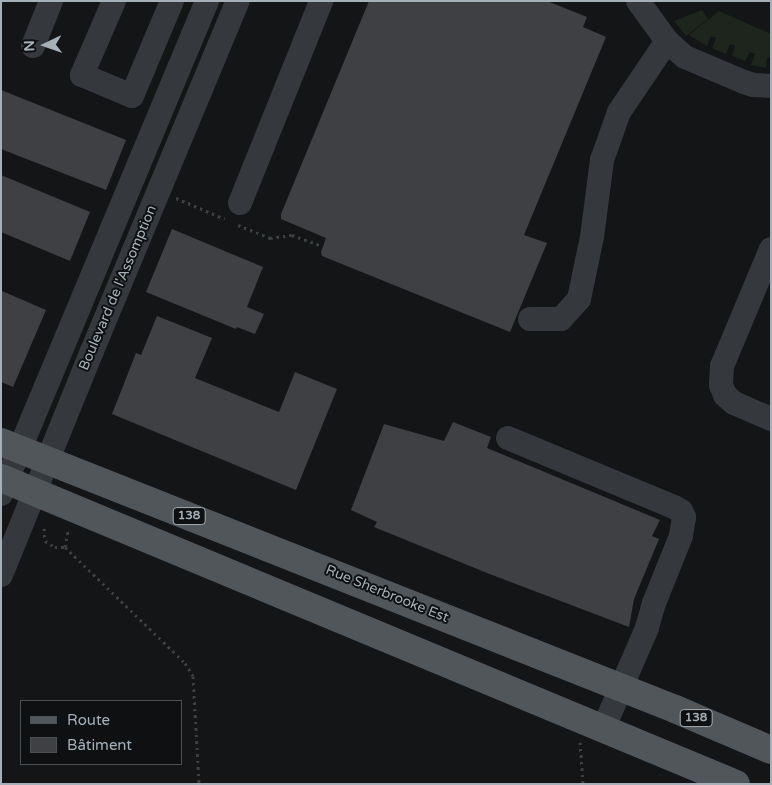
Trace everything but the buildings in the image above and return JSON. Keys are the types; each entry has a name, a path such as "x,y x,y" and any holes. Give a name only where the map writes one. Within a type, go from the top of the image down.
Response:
{"main road":[{"name":"Rue Sherbrooke Est","path":"11,445 621,687 771,750"},
{"path":"3,484 35,492 592,734 736,784"}],"street":[{"path":"33,46 50,1"},
{"path":"114,1 82,75 132,96 172,1"},
{"name":"Boulevard de l'Assomption","path":"1,575 47,459 238,1"},
{"path":"234,215 321,1"},
{"path":"638,1 667,41 685,57 744,82 754,85 771,86"},
{"name":"Boulevard de l'Assomption","path":"3,484 11,445 65,340 205,2"},
{"path":"530,319 562,319 579,299 592,237 602,160 619,112 667,41"},
{"path":"771,249 722,366 721,385 725,396 734,403 771,419"},
{"path":"65,340 92,351"},
{"path":"508,438 681,511 684,517 681,536 654,603 647,628 621,687 592,734"}],"path":[{"path":"176,198 234,215 270,238 292,235 322,246"},
{"path":"44,523 45,541 56,547 65,547 174,652 193,676 199,784"},
{"path":"65,547 70,525"},
{"path":"583,784 592,734"}],"shaded area":[{"path":"702,10 708,19 686,36 674,21"},
{"path":"719,11 771,34 771,57 767,58 766,68 751,65 755,54 750,52 745,61 732,56 735,46 730,44 726,54 712,48 716,38 711,36 707,46 689,35"}]}
